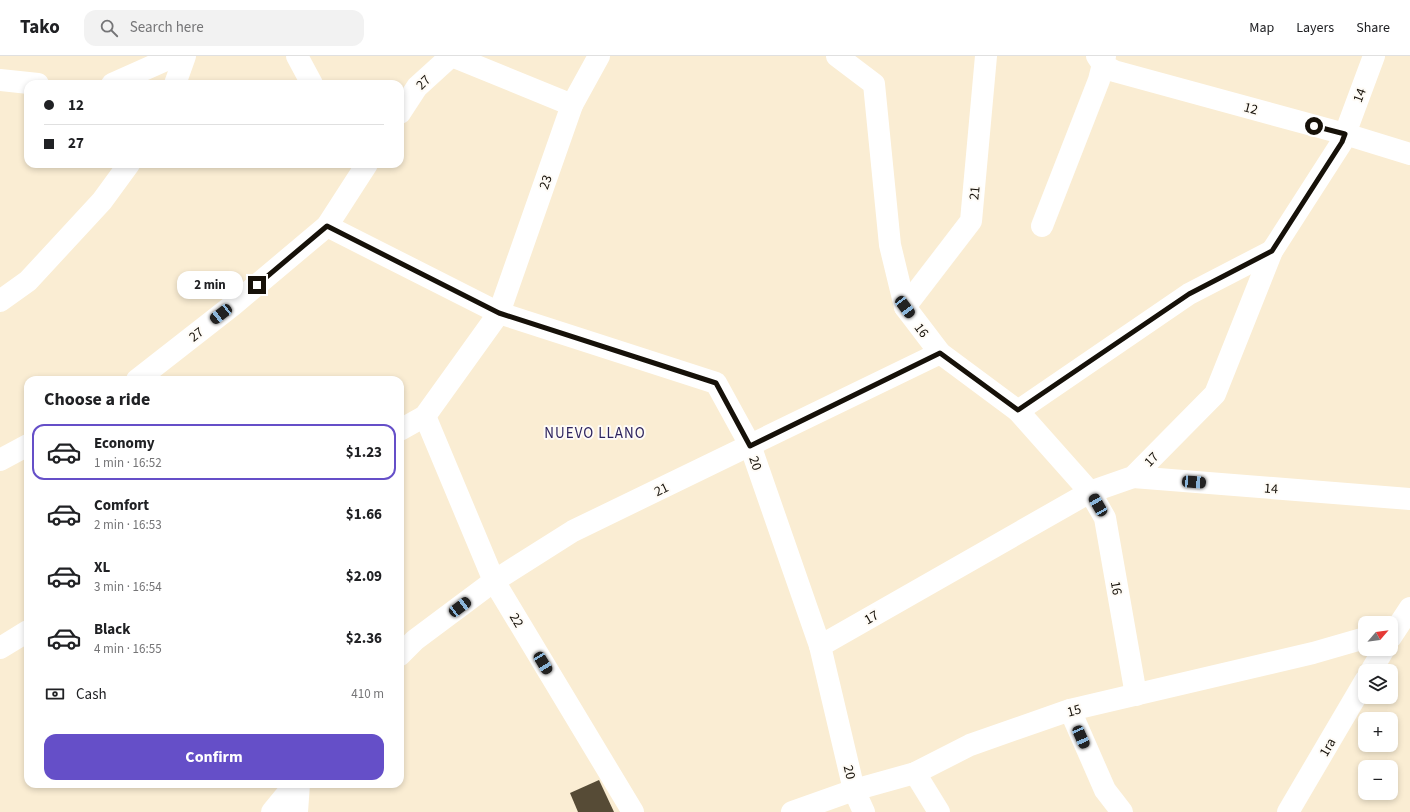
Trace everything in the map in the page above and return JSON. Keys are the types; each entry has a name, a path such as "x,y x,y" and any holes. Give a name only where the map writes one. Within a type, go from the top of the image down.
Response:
{"street":[{"path":"121,80 175,56"},
{"path":"176,80 185,56"},
{"path":"297,56 310,80"},
{"path":"452,56 572,105"},
{"name":"27","path":"404,106 416,87 452,56"},
{"name":"23","path":"425,416 499,313 572,105 599,56"},
{"name":"16","path":"837,56 874,84 890,245 905,307 940,353 1018,410 1090,492 1105,518 1136,695"},
{"name":"21","path":"905,307 971,221 986,56"},
{"name":"14","path":"1345,134 1374,56"},
{"path":"1042,226 1099,80 1102,59"},
{"name":"12","path":"1102,59 1114,71 1345,134 1410,154"},
{"path":"0,80 24,83"},
{"name":"17","path":"820,646 1090,492 1133,477 1215,394 1272,251 1342,142 1345,134"},
{"path":"0,301 33,275 102,201 126,168"},
{"name":"27","path":"142,376 233,305 327,226 360,168"},
{"name":"20","path":"327,226 499,313 716,383 750,446 820,646 854,790 864,812"},
{"path":"1018,410 1189,294 1272,251"},
{"name":"21","path":"404,651 415,640 494,581 573,531 940,353"},
{"path":"404,428 425,416"},
{"name":"22","path":"425,416 494,581 632,812"},
{"path":"0,460 24,447"},
{"name":"14","path":"1133,477 1410,499"},
{"path":"1398,624 1410,608"},
{"path":"0,648 24,633"},
{"name":"15","path":"792,812 854,790 914,773 970,745 1070,710 1313,653 1358,640"},
{"name":"1ra","path":"1288,812 1358,693"},
{"path":"1070,710 1105,790 1122,812"},
{"path":"914,773 940,812"},
{"path":"272,812 292,788"},
{"path":"297,812 299,788"}],"building":[{"path":"599,780 614,812 578,812 570,793"}],"district":[{"name":"NUEVO LLANO","path":"595,433"}],"route":[{"path":"257,285 327,226 499,313 716,383 750,446 940,353 1018,410 1189,294 1272,251 1342,142 1345,134 1314,126"}]}
